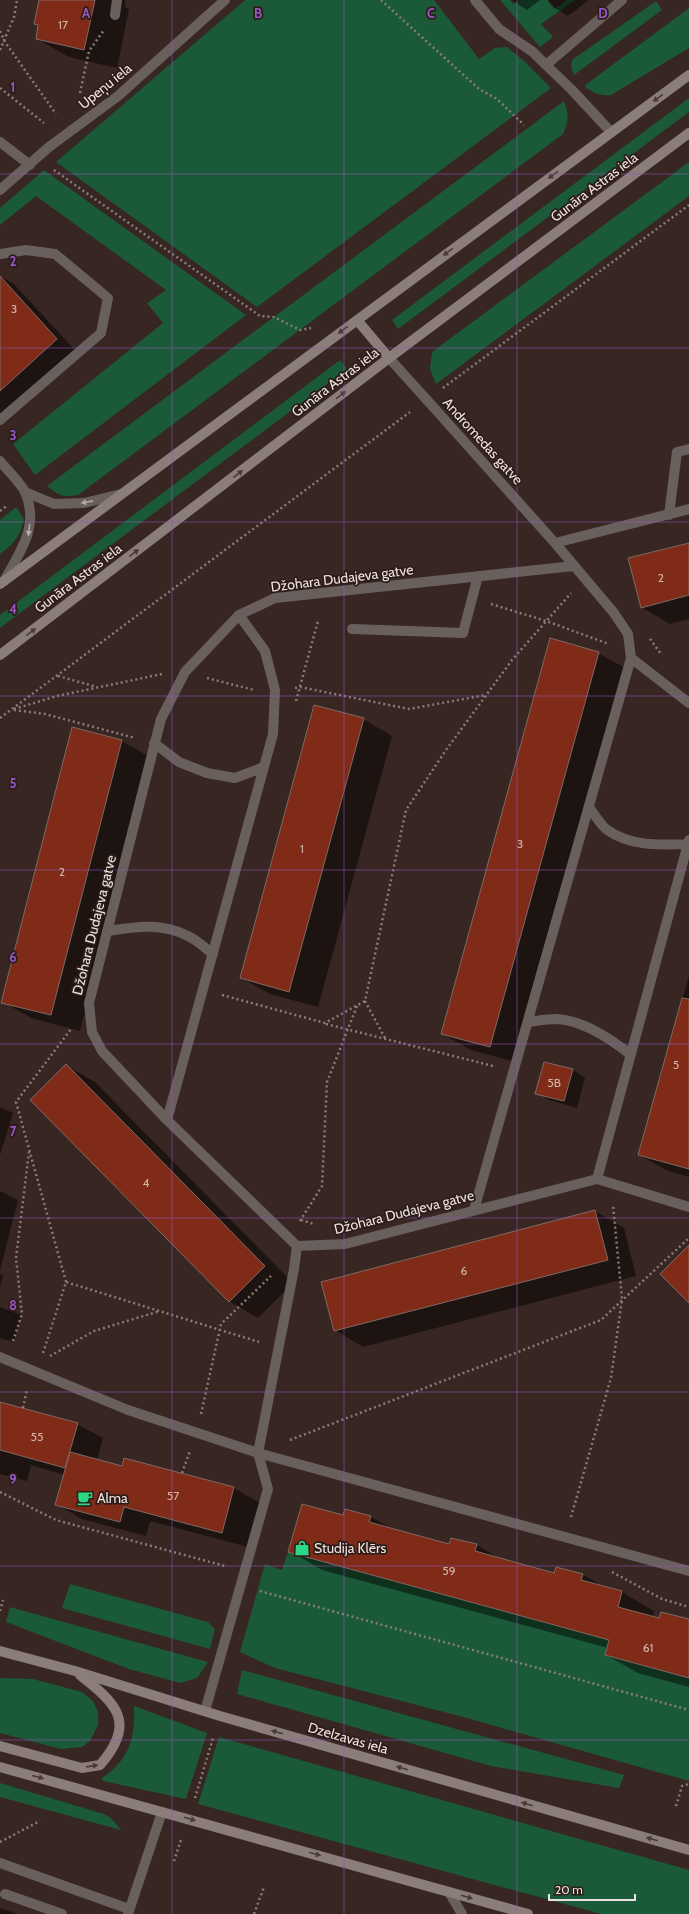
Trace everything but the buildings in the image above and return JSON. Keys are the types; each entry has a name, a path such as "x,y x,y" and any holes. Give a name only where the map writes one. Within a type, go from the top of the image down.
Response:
{"main road":[{"path":"2,583 689,75"},
{"name":"Gunāra Astras iela","path":"0,655 389,358 689,133"},
{"path":"357,320 389,358"},
{"name":"Dzelzavas iela","path":"0,1651 75,1671 205,1711 689,1850"},
{"path":"0,1746 82,1768 100,1765 113,1750 119,1736 119,1719 111,1701 75,1671"},
{"path":"0,1767 528,1914"}],"street":[{"path":"115,15 117,0"},
{"name":"Upeņu iela","path":"0,190 30,165 49,146 118,96 225,0"},
{"path":"475,0 499,29 534,52 611,132"},
{"path":"546,65 622,0"},
{"path":"0,142 30,165"},
{"path":"0,254 26,250 55,254 108,298 101,333 0,420"},
{"name":"Andromedas gatve","path":"389,358 555,543 614,613 628,634 631,658"},
{"path":"669,514 677,452 689,449"},
{"path":"0,461 25,492 30,515 28,536 2,583"},
{"path":"25,492 54,504 84,503 125,493"},
{"path":"555,543 689,510"},
{"name":"Džohara Dudajeva gatve","path":"577,570 478,576 275,598 239,615 185,672 161,719 89,1003 92,1032 102,1051 167,1120 297,1246 345,1244 597,1179"},
{"path":"352,628 463,633 478,576"},
{"path":"167,1120 273,734 275,690 265,651 239,615"},
{"path":"474,1210 631,658 689,703"},
{"path":"154,743 179,762 207,773 235,778 264,767"},
{"path":"589,807 606,829 632,841 657,845 688,842 597,1179 689,1207"},
{"path":"107,931 144,925 167,928 188,936 213,954"},
{"path":"528,1022 557,1019 583,1026 607,1036 631,1055"},
{"path":"205,1711 268,1489 258,1453 294,1269 297,1246"},
{"path":"3,1359 128,1410 258,1453 689,1571"},
{"path":"0,1864 128,1911 162,1812"},
{"path":"449,1892 462,1914"},
{"path":"5,1894 62,1914"}],"path":[{"path":"0,50 5,42 14,17 17,0"},
{"path":"381,0 478,89 497,99 524,125"},
{"path":"80,94 89,51 115,15"},
{"path":"0,31 5,42 56,114"},
{"path":"0,88 44,123"},
{"path":"49,146 52,169 260,316 274,317 300,330 314,327"},
{"path":"0,718 689,205"},
{"path":"385,1038 365,1001 406,810 512,660 573,591 577,570"},
{"path":"471,598 546,621 609,644 606,638"},
{"path":"647,636 666,660"},
{"path":"11,710 57,696 157,674 185,672 260,692 300,687 409,709 486,695"},
{"path":"57,676 98,687"},
{"path":"11,710 45,714 154,743"},
{"path":"218,993 325,1024 494,1066"},
{"path":"325,1024 365,1001"},
{"path":"284,1234 301,1220 322,1186 327,1082 357,1005"},
{"path":"37,1372 66,1282 16,1102 75,1023"},
{"path":"3,1359 22,1314 16,1258 30,1150"},
{"path":"566,1537 611,1378 622,1299 612,1193 614,1184"},
{"path":"295,1216 301,1220 320,1225"},
{"path":"258,1453 601,1320 689,1238"},
{"path":"197,1432 221,1324 280,1268 294,1269"},
{"path":"66,1282 263,1344"},
{"path":"41,1361 94,1331 160,1311"},
{"path":"0,1492 56,1520 226,1567 228,1560"},
{"path":"610,1571 662,1599 689,1607"},
{"path":"240,1585 689,1710"},
{"path":"0,1611 3,1600"},
{"path":"194,1798 213,1738"},
{"path":"676,1806 682,1786 689,1784"},
{"path":"0,1842 40,1821"},
{"path":"174,1861 181,1840"},
{"path":"254,1914 264,1887"}],"green space":[{"path":"245,0 434,0 479,59 495,48 507,47 523,60 551,88 257,307 56,162"},
{"path":"500,0 510,0 513,4 519,0 547,0 554,9 567,0 575,0 541,24 553,37 540,47"},
{"path":"656,1 662,10 574,75 571,67 572,60"},
{"path":"689,8 689,48 611,95 597,94 584,86"},
{"path":"689,98 689,112 398,329 392,320"},
{"path":"564,101 568,118 563,134 78,495 64,496 54,492 47,486"},
{"path":"689,162 689,196 436,384 430,369 432,352"},
{"path":"44,170 246,315 35,475 13,444 163,323 147,303 166,290 36,196 0,225 0,208"},
{"path":"340,360 347,369 0,628 0,615"},
{"path":"16,507 24,519 23,525 16,539 0,554 0,520"},
{"path":"288,1552 609,1640 605,1655 689,1678 689,1781 467,1718 275,1668 240,1652 265,1564 282,1570"},
{"path":"70,1584 208,1622 215,1629 210,1649 62,1608"},
{"path":"10,1607 208,1662 197,1678 180,1683 129,1669 6,1622"},
{"path":"242,1670 624,1775 619,1788 491,1766 237,1694"},
{"path":"0,1678 33,1679 82,1692 93,1701 98,1712 98,1725 90,1741 82,1747 61,1749 0,1733"},
{"path":"134,1706 207,1733 186,1799 103,1781 102,1778 119,1763 129,1747 132,1738"},
{"path":"219,1737 689,1870 689,1914 601,1914 198,1804"},
{"path":"0,1783 104,1814 112,1819 121,1830 0,1797"}],"place":[{"name":"Alma","path":"85,1498"},
{"name":"Studija Klērs","path":"302,1548"}]}
